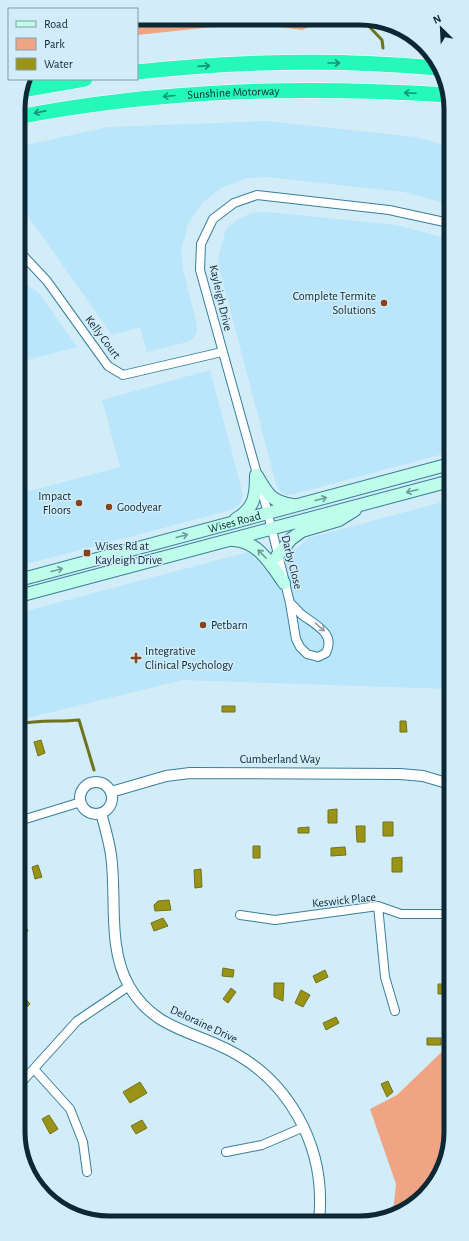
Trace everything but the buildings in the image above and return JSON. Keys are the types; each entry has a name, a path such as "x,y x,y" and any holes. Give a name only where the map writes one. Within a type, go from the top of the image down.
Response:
{"highway":[{"path":"138,72 209,66 292,63 344,63 433,68"},
{"path":"28,89 79,80"},
{"name":"Sunshine Motorway","path":"25,115 111,101 242,90 359,90 442,95"}],"main road":[{"name":"Wises Road","path":"25,578 444,466"},
{"path":"256,475 270,496 280,503 295,506"},
{"path":"226,524 241,516 252,506 256,491 256,475"},
{"name":"Wises Road","path":"25,594 444,483"},
{"path":"277,556 291,539 302,531 339,520 370,502"},
{"path":"229,539 243,540 252,544 264,555 284,583"}],"street":[{"name":"Kayleigh Drive","path":"271,528 200,270 201,244 213,219 234,203 256,196 287,198 389,210 444,222"},
{"name":"Kelly Court","path":"25,257 47,281 108,366 124,375 222,352"},
{"name":"Darby Close","path":"271,528 290,602 296,639 300,647 307,654 318,656 326,653 329,647 329,640 325,631 301,614 290,602"},
{"name":"Cumberland Way","path":"111,792 166,776 210,772 400,774 422,776 444,782"},
{"path":"99,782 109,787 112,802 110,807 101,813 96,814 86,810 81,802 82,791 89,784 99,782"},
{"path":"25,819 81,802"},
{"name":"Deloraine Drive","path":"101,813 111,856 118,951 123,971 130,986 141,1002 156,1016 178,1030 218,1044 240,1055 261,1070 287,1099 304,1127 314,1153 319,1180 319,1216"},
{"path":"378,906 385,977 395,1011"},
{"name":"Keswick Place","path":"240,915 275,920 378,906 400,914 444,914"},
{"path":"25,1079 76,1021 130,986"},
{"path":"34,1069 70,1109 83,1142 86,1172"},
{"path":"226,1152 262,1145 304,1127"}],"shaded area":[{"path":"267,121 415,137 444,145 444,203 404,192 266,177 247,178 221,188 202,203 188,224 181,252 183,270 197,324 197,332 193,338 187,342 147,352 140,327 112,335 28,216 25,217 25,145 108,127"},
{"path":"267,212 396,225 444,238 444,454 294,494 286,495 280,491 276,484 220,271 218,258 226,229 237,220 251,213"},
{"path":"25,284 39,293 77,347 25,360"},
{"path":"210,370 243,495 240,504 231,510 25,564 25,492 120,467 102,400"},
{"path":"444,502 444,689 183,680 25,719 25,611 248,552 256,559 297,548 309,538"}],"green space":[{"path":"138,25 232,25 138,35"},
{"path":"266,25 315,25 302,30"},
{"path":"444,1050 444,1138 438,1164 427,1183 411,1199 393,1209 396,1184 370,1109 397,1095"}],"water":[{"path":"222,706 235,706 235,712 222,712"},
{"path":"400,721 406,721 407,732 400,732"},
{"path":"41,740 45,753 38,756 34,742"},
{"path":"337,809 337,823 328,823 328,810"},
{"path":"383,822 393,822 393,836 383,836"},
{"path":"356,826 365,826 365,842 357,842"},
{"path":"309,827 309,833 298,833 298,828"},
{"path":"253,846 260,846 260,858 253,858"},
{"path":"345,847 346,855 331,856 331,848"},
{"path":"402,857 402,872 392,872 392,858"},
{"path":"38,865 42,877 35,879 32,867"},
{"path":"201,869 202,887 195,888 194,870"},
{"path":"169,900 171,910 155,911 154,905 158,901"},
{"path":"163,918 168,926 154,931 151,923"},
{"path":"25,929 28,930 25,936"},
{"path":"223,968 234,970 233,977 222,976"},
{"path":"325,970 328,977 316,983 313,976"},
{"path":"274,983 284,983 283,1001 274,997"},
{"path":"438,984 444,984 444,994 438,994"},
{"path":"231,988 236,992 228,1003 223,999"},
{"path":"301,990 310,995 303,1007 295,1003"},
{"path":"25,998 30,1004 25,1009"},
{"path":"336,1017 339,1023 326,1030 323,1023"},
{"path":"427,1038 441,1038 441,1045 427,1045"},
{"path":"388,1081 393,1092 387,1097 381,1084"},
{"path":"140,1082 147,1093 130,1103 123,1092"},
{"path":"49,1115 58,1129 50,1134 42,1119"},
{"path":"142,1120 147,1128 136,1134 131,1126"}],"waterway":[{"path":"368,26 382,40 383,48"},
{"path":"25,723 79,720 94,770"}],"place":[{"name":"Complete Termite Solutions","path":"384,303"},
{"name":"Impact Floors","path":"79,503"},
{"name":"Goodyear","path":"109,507"},
{"name":"Wises Rd at Kayleigh Drive","path":"87,553"},
{"name":"Petbarn","path":"203,625"},
{"name":"Integrative Clinical Psychology","path":"136,658"}]}
